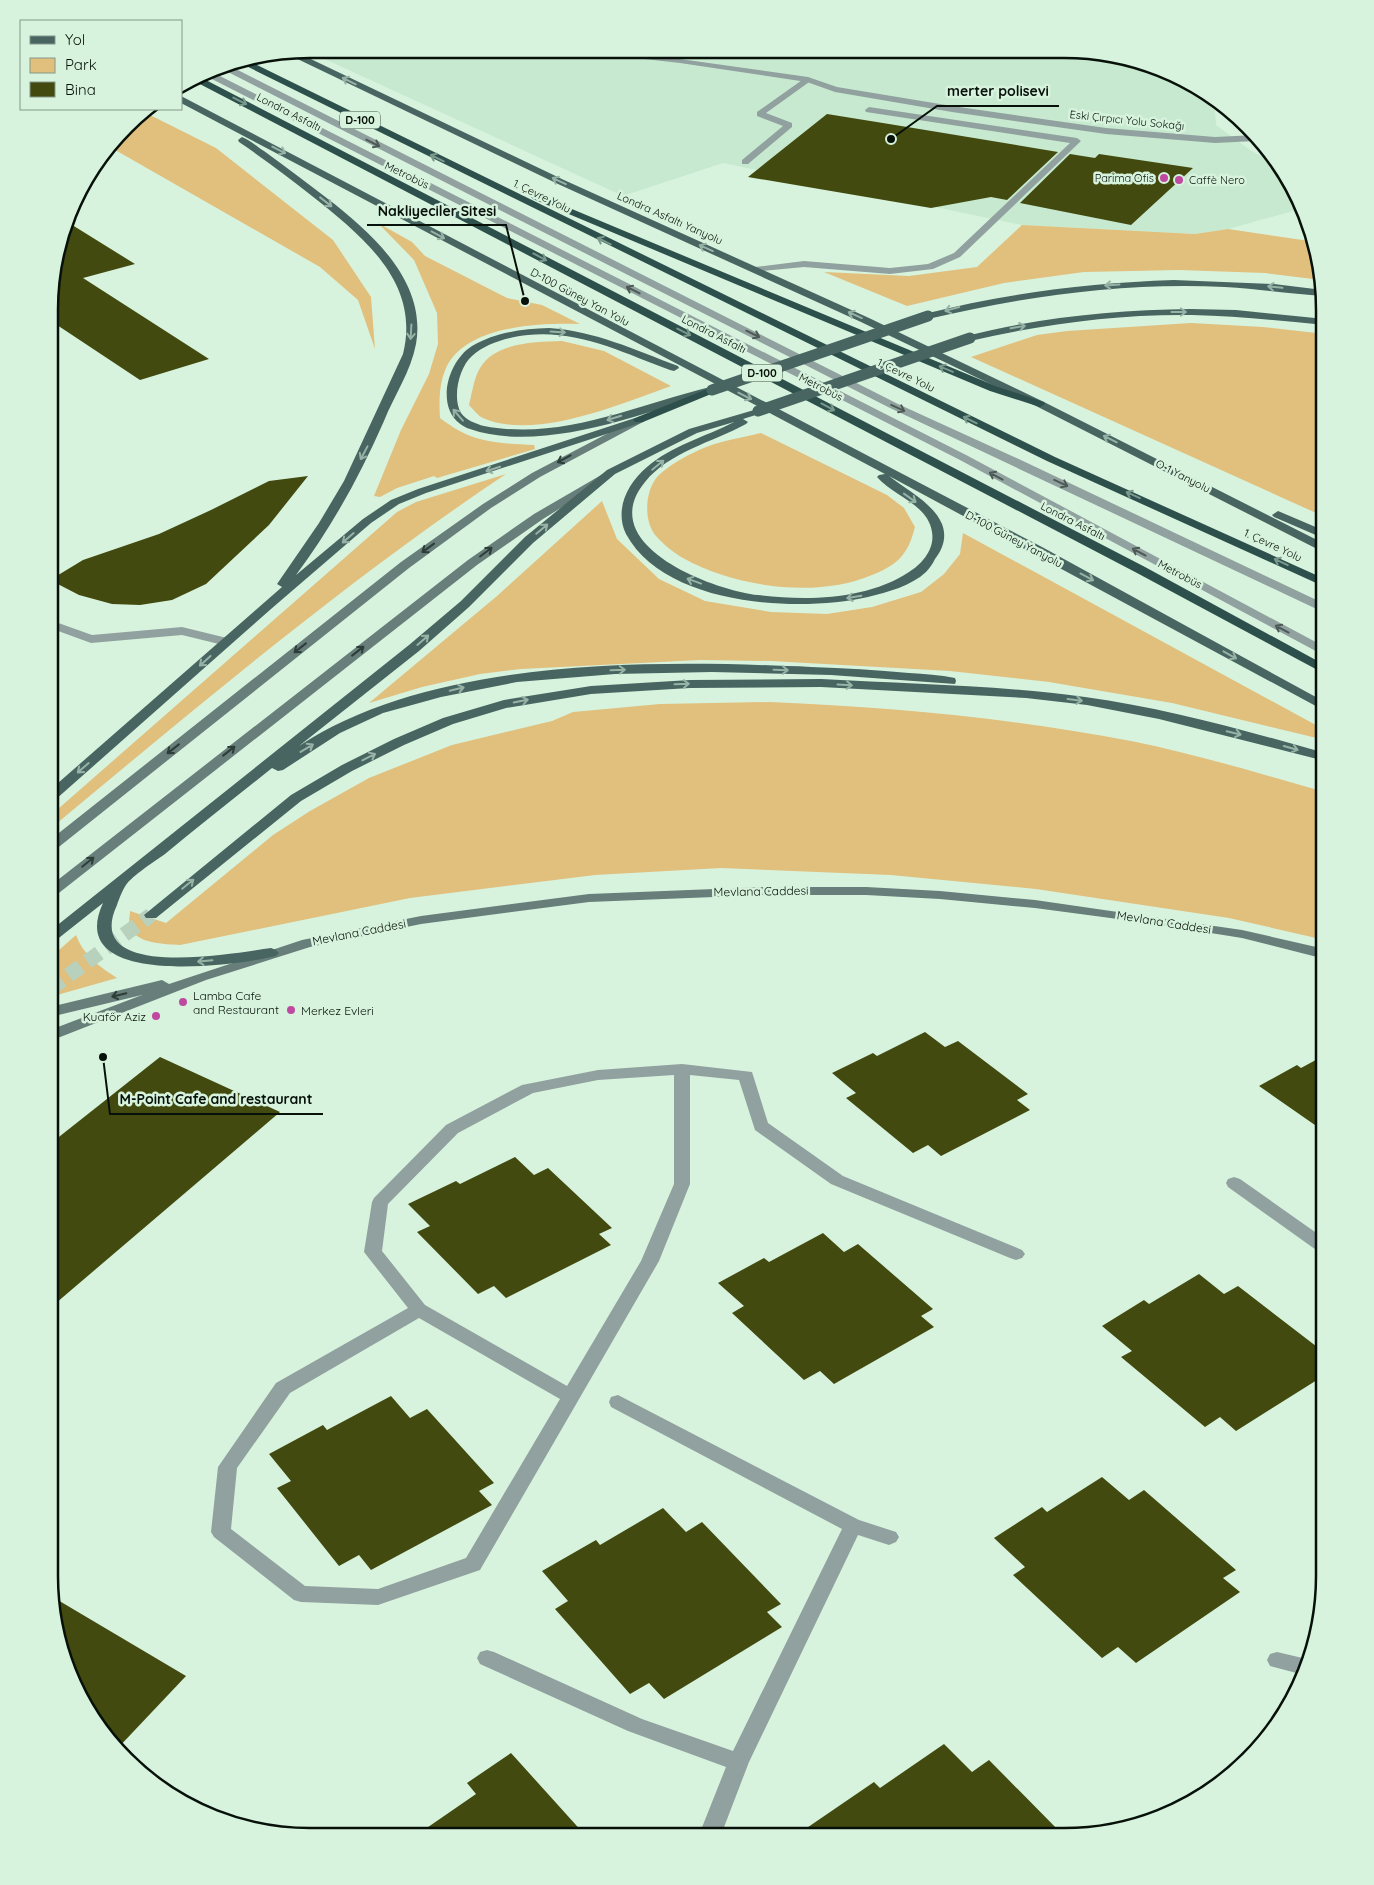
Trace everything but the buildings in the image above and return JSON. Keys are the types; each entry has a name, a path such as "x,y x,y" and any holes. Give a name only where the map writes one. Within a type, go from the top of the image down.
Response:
{"highway":[{"name":"Londra Asfaltı","path":"249,65 480,180"},
{"name":"Londra Asfaltı","path":"202,81 1141,570 1316,665"},
{"path":"480,180 540,199 994,389 1040,404"},
{"name":"1. Çevre Yolu","path":"480,180 1052,460 1316,579"},
{"path":"638,420 712,390"}],"main road":[{"name":"Londra Asfaltı Yanyolu","path":"302,58 561,182 865,320 1040,404"},
{"path":"182,100 236,128 239,138 311,190 367,237 386,258 399,277 407,294 411,315 412,336 405,361 370,440 312,546 267,606"},
{"name":"D-100 Güney Yan Yolu","path":"236,128 701,374"},
{"path":"701,374 655,362 591,336 556,332 528,332 504,337 483,345 468,354 461,364 450,397 454,412 464,422 482,428 503,431 553,432 587,426 712,390 928,316 1022,296 1116,285 1221,284 1316,292"},
{"path":"58,886 474,561 570,495 693,431 758,411 970,338 1002,330 1048,322 1143,313 1205,312 1255,314 1316,321"},
{"name":"D-100 Güney Yanyolu","path":"701,374 1189,632 1316,703"},
{"name":"O-1 Yanyolu","path":"1040,404 1316,544"},
{"path":"758,411 726,431 664,459 642,477 632,490 627,503 626,518 631,534 647,553 678,576 721,591 757,599 798,601 832,600 860,596 889,588 910,578 930,562 939,542 936,523 926,510 859,456"},
{"path":"58,790 267,606 367,521 395,502 422,491 638,420"},
{"path":"58,840 405,565 487,506 536,475 638,420"},
{"path":"58,932 414,648 465,604 528,540 612,472"},
{"path":"1210,489 1260,507 1316,531"},
{"path":"193,823 298,753 355,720 399,704 492,681 596,671 665,668 737,668 906,676 990,687 1026,694"},
{"path":"151,915 296,798 347,768 399,742 448,721 504,704 591,690 690,684 820,683 1026,694 1087,701 1160,715 1256,738 1316,755"},
{"path":"120,883 105,915 103,930 107,942 119,952 138,959 160,963 222,960 271,953"},
{"name":"Mevlana Caddesi","path":"58,1033 201,978 271,953 307,943 371,928 489,910 589,898 686,893 866,891 940,895 1045,905 1242,934 1316,952"},
{"name":"Mevlana Caddesi","path":"58,1010 178,981 201,978"}],"street":[{"name":"Eski Çırpıcı Yolu Sokağı","path":"655,58 808,80 835,89 1106,131 1215,140 1250,138"},
{"path":"230,70 894,406 1019,463 1316,605"},
{"name":"Metrobüs","path":"214,77 964,458 1316,647"},
{"path":"745,162 789,125 760,114 808,80"},
{"path":"756,270 804,264 890,270 930,267 957,255 1078,141 869,110"},
{"path":"58,627 91,639 182,631 227,642"},
{"path":"419,1310 283,1388 228,1467 220,1532 301,1594 378,1597 473,1564 650,1261 682,1184 682,1070"},
{"path":"571,1397 419,1310 373,1252 380,1202 452,1129 528,1089 598,1075 682,1070 746,1076 761,1126 837,1180 1016,1254"},
{"path":"1234,1183 1316,1242"},
{"path":"618,1402 853,1526 889,1537"},
{"path":"713,1828 738,1762 853,1526"},
{"path":"487,1658 635,1725 738,1762"},
{"path":"1277,1660 1300,1665"}],"shaded area":[{"path":"322,58 1081,58 1114,62 1146,71 1176,83 1215,108 1216,125 1250,150 1266,158 1283,183 1296,210 1228,229 1195,234 1022,225 723,163 623,196"}],"green space":[{"path":"150,115 216,148 333,240 371,297 375,349 358,300 320,267 115,150 131,131"},
{"path":"378,223 412,242 425,256 507,298 542,305 580,324 525,326 487,335 470,343 456,354 446,368 440,393 440,418 474,437 496,442 534,445 535,449 437,478 434,476 397,488 380,497 374,496 401,430 429,374 438,344 437,313 414,260"},
{"path":"1022,225 1195,234 1228,229 1307,241 1314,279 1265,273 1179,270 1084,272 1004,283 907,306 824,272 909,276 977,267"},
{"path":"1191,323 1263,327 1316,333 1316,513 971,357 1037,335 1067,331"},
{"path":"562,341 604,351 671,386 603,410 552,423 504,424 483,418 469,405 480,368 495,353 517,345"},
{"path":"761,433 887,495 904,508 915,527 904,554 891,565 872,575 826,587 801,588 751,582 727,576 683,558 665,545 652,530 647,514 650,489 658,476 667,468 694,452 722,442"},
{"path":"506,474 388,557 330,601 217,691 58,822 58,809 397,512 416,502"},
{"path":"602,501 617,539 659,579 705,601 771,612 827,614 872,607 921,592 944,574 960,554 963,533 1316,725 1316,738 1172,703 1049,682 950,671 771,661 700,660 521,669 480,674 422,687 369,703 497,596"},
{"path":"770,702 906,710 996,720 1131,741 1180,752 1316,789 1316,938 1229,918 1036,889 891,875 721,868 595,875 410,898 180,945 145,940 133,933 129,925 130,911 166,923 273,835 310,811 369,778 452,745 552,721 573,712 660,704"},
{"path":"76,935 88,955 98,965 117,978 58,995 58,951"}],"tunnel":[{"path":"58,983 151,915"}],"place":[{"name":"merter polisevi","path":"891,139"},
{"name":"Parima Ofis","path":"1164,178"},
{"name":"Caffè Nero","path":"1179,180"},
{"name":"Nakliyeciler Sitesi","path":"525,301"},
{"name":"Lamba Cafe and Restaurant","path":"183,1002"},
{"name":"Merkez Evleri","path":"291,1010"},
{"name":"Kuaför Aziz","path":"156,1016"},
{"name":"M-Point Cafe and restaurant","path":"103,1057"}]}
